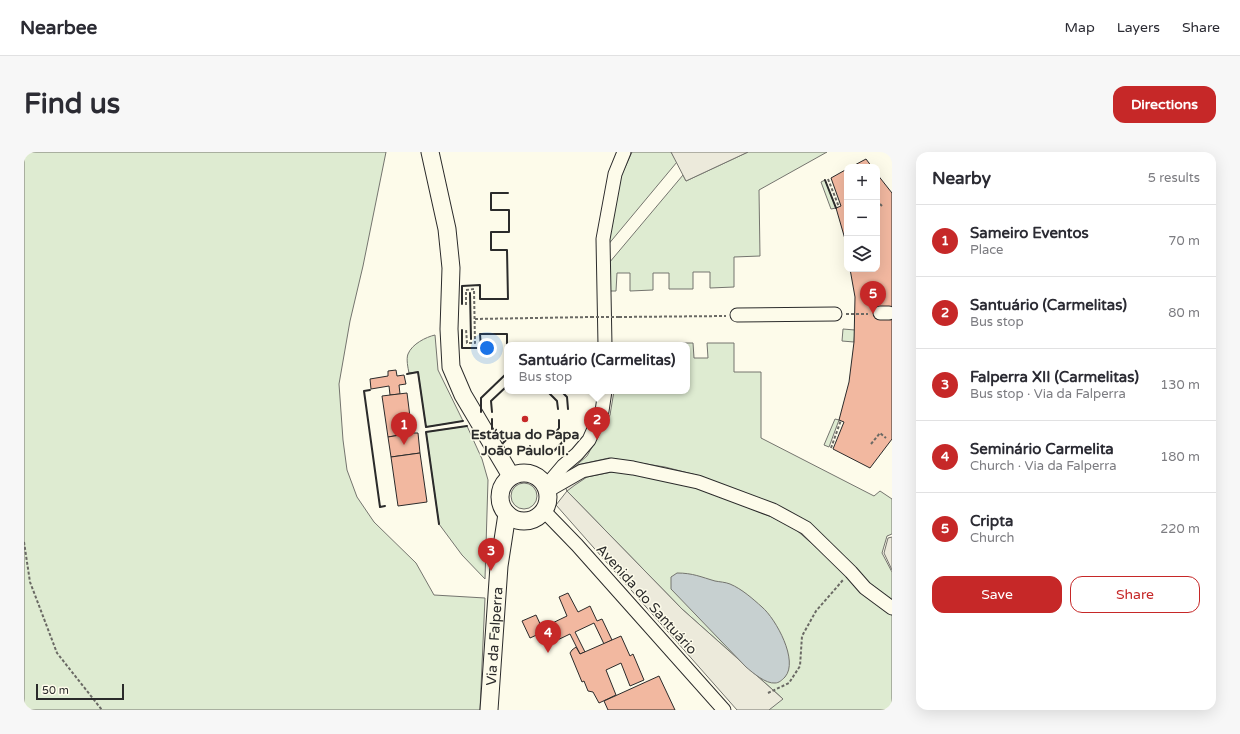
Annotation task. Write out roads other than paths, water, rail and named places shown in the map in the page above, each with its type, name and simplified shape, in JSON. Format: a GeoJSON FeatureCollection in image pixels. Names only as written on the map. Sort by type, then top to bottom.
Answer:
{"type":"FeatureCollection","features":[{"type":"Feature","properties":{"kind":"main road"},"geometry":{"type":"LineString","coordinates":[[430,152],[447,229],[451,268],[449,329],[451,367],[463,395],[511,476]]}},
{"type":"Feature","properties":{"kind":"main road"},"geometry":{"type":"LineString","coordinates":[[517,473],[530,473],[537,476],[547,488],[548,500],[544,511],[539,516],[526,521],[519,521],[507,514],[502,509],[499,497],[502,485],[511,476],[517,473]]}},
{"type":"Feature","properties":{"kind":"main road","name":"Via da Falperra"},"geometry":{"type":"LineString","coordinates":[[490,710],[499,566],[507,514]]}},
{"type":"Feature","properties":{"kind":"street"},"geometry":{"type":"LineString","coordinates":[[605,342],[603,240],[616,174],[624,152]]}},
{"type":"Feature","properties":{"kind":"street"},"geometry":{"type":"LineString","coordinates":[[737,315],[835,314]]}},
{"type":"Feature","properties":{"kind":"street"},"geometry":{"type":"LineString","coordinates":[[547,488],[563,466],[577,454],[589,440],[602,411],[605,394]]}},
{"type":"Feature","properties":{"kind":"street"},"geometry":{"type":"LineString","coordinates":[[547,488],[582,471],[611,465],[633,468],[698,482],[773,510],[806,528],[851,572],[865,588],[892,608]]}},
{"type":"Feature","properties":{"kind":"street","name":"Avenida do Santuário"},"geometry":{"type":"LineString","coordinates":[[544,511],[576,544],[724,710]]}},
{"type":"Feature","properties":{"kind":"place","name":"Cripta"},"geometry":{"type":"Point","coordinates":[873,314]}},
{"type":"Feature","properties":{"kind":"place","name":"Estátua do Papa João Paulo II."},"geometry":{"type":"Point","coordinates":[525,419]}},
{"type":"Feature","properties":{"kind":"place","name":"Santuário (Carmelitas)"},"geometry":{"type":"Point","coordinates":[597,440]}},
{"type":"Feature","properties":{"kind":"place","name":"Sameiro Eventos"},"geometry":{"type":"Point","coordinates":[404,445]}},
{"type":"Feature","properties":{"kind":"place","name":"Falperra XII (Carmelitas)"},"geometry":{"type":"Point","coordinates":[491,571]}},
{"type":"Feature","properties":{"kind":"place","name":"Seminário Carmelita"},"geometry":{"type":"Point","coordinates":[548,653]}}]}
